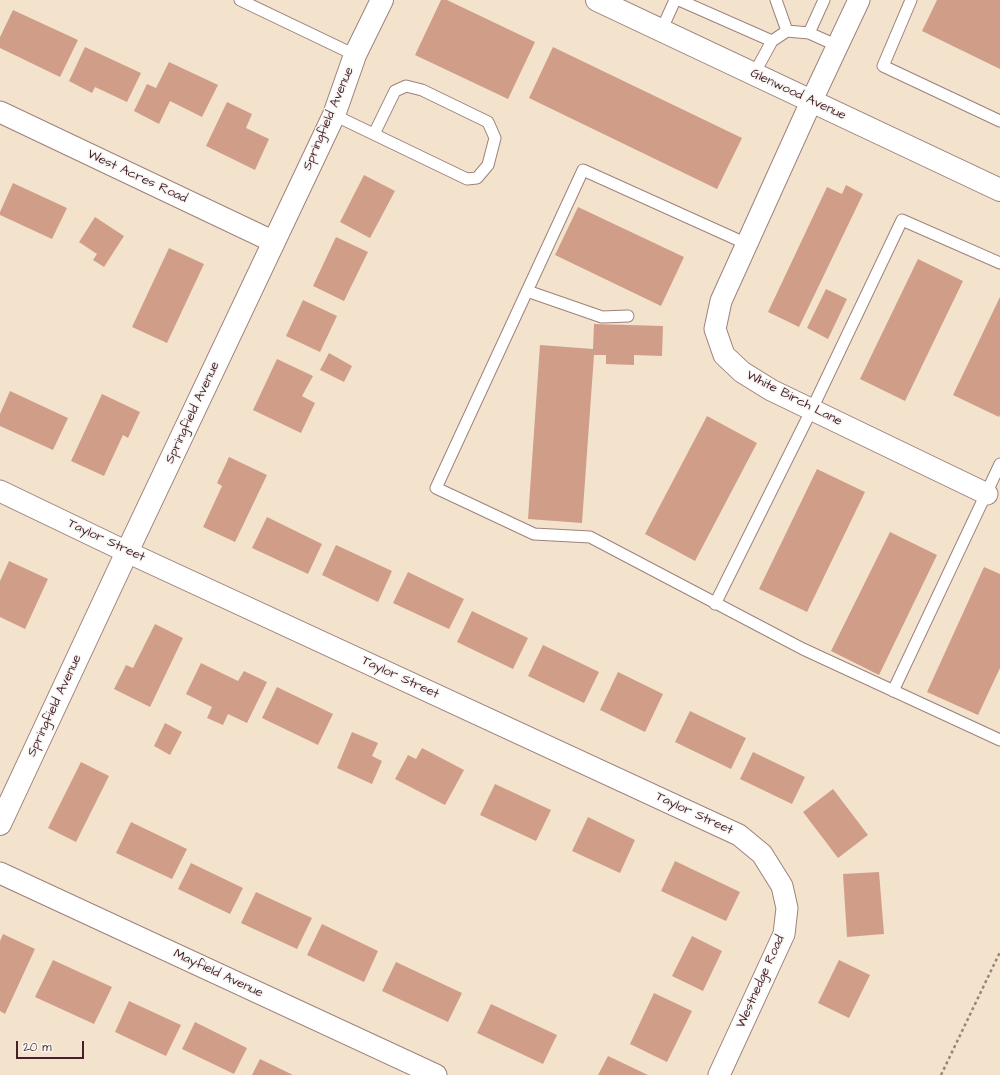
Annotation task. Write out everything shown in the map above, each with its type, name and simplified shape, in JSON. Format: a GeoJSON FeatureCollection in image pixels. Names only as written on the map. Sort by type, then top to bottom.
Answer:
{"type":"FeatureCollection","features":[{"type":"Feature","properties":{"kind":"street","name":"Springfield Avenue"},"geometry":{"type":"LineString","coordinates":[[0,824],[334,115],[355,55],[382,0]]}},
{"type":"Feature","properties":{"kind":"street","name":"Glenwood Avenue"},"geometry":{"type":"LineString","coordinates":[[597,0],[1000,190]]}},
{"type":"Feature","properties":{"kind":"street","name":"White Birch Lane"},"geometry":{"type":"LineString","coordinates":[[859,0],[721,301],[715,329],[724,355],[742,372],[771,390],[993,497]]}},
{"type":"Feature","properties":{"kind":"street","name":"West Acres Road"},"geometry":{"type":"LineString","coordinates":[[0,112],[274,242]]}},
{"type":"Feature","properties":{"kind":"street","name":"Taylor Street"},"geometry":{"type":"LineString","coordinates":[[0,491],[127,552],[739,835],[762,854],[782,886]]}},
{"type":"Feature","properties":{"kind":"street","name":"Mayfield Avenue"},"geometry":{"type":"LineString","coordinates":[[0,873],[436,1075]]}},
{"type":"Feature","properties":{"kind":"street","name":"Westnedge Road"},"geometry":{"type":"LineString","coordinates":[[719,1075],[784,934],[787,908],[782,886]]}},
{"type":"Feature","properties":{"kind":"lane"},"geometry":{"type":"LineString","coordinates":[[240,0],[355,55]]}},
{"type":"Feature","properties":{"kind":"lane"},"geometry":{"type":"LineString","coordinates":[[662,30],[675,0]]}},
{"type":"Feature","properties":{"kind":"lane"},"geometry":{"type":"LineString","coordinates":[[679,0],[726,16],[772,41]]}},
{"type":"Feature","properties":{"kind":"lane"},"geometry":{"type":"LineString","coordinates":[[776,0],[787,31]]}},
{"type":"Feature","properties":{"kind":"lane"},"geometry":{"type":"LineString","coordinates":[[809,33],[824,0]]}},
{"type":"Feature","properties":{"kind":"lane"},"geometry":{"type":"LineString","coordinates":[[911,0],[883,66],[1000,121]]}},
{"type":"Feature","properties":{"kind":"lane"},"geometry":{"type":"LineString","coordinates":[[754,74],[772,41],[787,31],[809,33],[838,46]]}},
{"type":"Feature","properties":{"kind":"lane"},"geometry":{"type":"LineString","coordinates":[[334,115],[467,179],[477,178],[488,165],[495,138],[488,122],[422,90],[406,86],[395,91],[374,134]]}},
{"type":"Feature","properties":{"kind":"lane"},"geometry":{"type":"LineString","coordinates":[[747,244],[584,170],[436,488],[534,534],[590,537],[803,649],[1000,740]]}},
{"type":"Feature","properties":{"kind":"lane"},"geometry":{"type":"LineString","coordinates":[[715,604],[812,409],[902,220],[1000,263]]}},
{"type":"Feature","properties":{"kind":"lane"},"geometry":{"type":"LineString","coordinates":[[527,291],[602,317],[628,316]]}},
{"type":"Feature","properties":{"kind":"lane"},"geometry":{"type":"LineString","coordinates":[[893,691],[993,497],[1000,464]]}},
{"type":"Feature","properties":{"kind":"path"},"geometry":{"type":"LineString","coordinates":[[941,1075],[1000,952]]}},
{"type":"Feature","properties":{"kind":"building"},"geometry":{"type":"Polygon","coordinates":[[[441,0],[447,0],[535,42],[508,99],[415,55],[441,0]]]}},
{"type":"Feature","properties":{"kind":"building"},"geometry":{"type":"Polygon","coordinates":[[[937,0],[1000,0],[1000,69],[922,31],[937,0]]]}},
{"type":"Feature","properties":{"kind":"building"},"geometry":{"type":"Polygon","coordinates":[[[13,10],[78,40],[60,77],[0,48],[0,37],[13,10]]]}},
{"type":"Feature","properties":{"kind":"building"},"geometry":{"type":"Polygon","coordinates":[[[85,47],[141,73],[127,102],[95,87],[92,93],[69,81],[85,47]]]}},
{"type":"Feature","properties":{"kind":"building"},"geometry":{"type":"Polygon","coordinates":[[[553,47],[742,138],[717,189],[529,98],[553,47]]]}},
{"type":"Feature","properties":{"kind":"building"},"geometry":{"type":"Polygon","coordinates":[[[169,62],[218,85],[202,117],[170,101],[159,124],[134,111],[147,84],[156,88],[169,62]]]}},
{"type":"Feature","properties":{"kind":"building"},"geometry":{"type":"Polygon","coordinates":[[[227,102],[252,114],[246,128],[269,139],[255,170],[206,146],[227,102]]]}},
{"type":"Feature","properties":{"kind":"building"},"geometry":{"type":"Polygon","coordinates":[[[364,175],[395,191],[370,238],[340,222],[364,175]]]}},
{"type":"Feature","properties":{"kind":"building"},"geometry":{"type":"Polygon","coordinates":[[[13,183],[67,208],[52,239],[0,215],[13,183]]]}},
{"type":"Feature","properties":{"kind":"building"},"geometry":{"type":"Polygon","coordinates":[[[846,185],[863,194],[799,327],[768,312],[827,187],[842,194],[846,185]]]}},
{"type":"Feature","properties":{"kind":"building"},"geometry":{"type":"Polygon","coordinates":[[[578,207],[684,257],[661,306],[555,255],[578,207]]]}},
{"type":"Feature","properties":{"kind":"building"},"geometry":{"type":"Polygon","coordinates":[[[95,217],[124,236],[104,267],[93,260],[97,254],[79,242],[95,217]]]}},
{"type":"Feature","properties":{"kind":"building"},"geometry":{"type":"Polygon","coordinates":[[[336,237],[368,252],[344,301],[313,286],[336,237]]]}},
{"type":"Feature","properties":{"kind":"building"},"geometry":{"type":"Polygon","coordinates":[[[169,248],[204,264],[167,343],[132,327],[169,248]]]}},
{"type":"Feature","properties":{"kind":"building"},"geometry":{"type":"Polygon","coordinates":[[[918,259],[963,281],[905,401],[860,379],[918,259]]]}},
{"type":"Feature","properties":{"kind":"building"},"geometry":{"type":"Polygon","coordinates":[[[826,289],[847,299],[828,339],[807,328],[826,289]]]}},
{"type":"Feature","properties":{"kind":"building"},"geometry":{"type":"Polygon","coordinates":[[[1000,297],[1000,415],[999,417],[953,395],[1000,297]]]}},
{"type":"Feature","properties":{"kind":"building"},"geometry":{"type":"Polygon","coordinates":[[[303,300],[337,316],[320,352],[286,336],[303,300]]]}},
{"type":"Feature","properties":{"kind":"building"},"geometry":{"type":"Polygon","coordinates":[[[594,324],[663,326],[662,356],[634,355],[634,365],[606,364],[606,355],[594,355],[582,523],[528,519],[540,345],[593,349],[594,324]]]}},
{"type":"Feature","properties":{"kind":"building"},"geometry":{"type":"Polygon","coordinates":[[[329,353],[352,366],[344,382],[320,370],[329,353]]]}},
{"type":"Feature","properties":{"kind":"building"},"geometry":{"type":"Polygon","coordinates":[[[277,359],[313,376],[302,396],[315,403],[301,433],[253,410],[277,359]]]}},
{"type":"Feature","properties":{"kind":"building"},"geometry":{"type":"Polygon","coordinates":[[[10,391],[68,418],[53,450],[0,426],[0,414],[10,391]]]}},
{"type":"Feature","properties":{"kind":"building"},"geometry":{"type":"Polygon","coordinates":[[[102,394],[140,412],[128,438],[123,435],[104,476],[71,461],[102,394]]]}},
{"type":"Feature","properties":{"kind":"building"},"geometry":{"type":"Polygon","coordinates":[[[707,416],[757,443],[695,561],[645,534],[707,416]]]}},
{"type":"Feature","properties":{"kind":"building"},"geometry":{"type":"Polygon","coordinates":[[[229,457],[267,475],[235,542],[203,527],[222,486],[217,483],[229,457]]]}},
{"type":"Feature","properties":{"kind":"building"},"geometry":{"type":"Polygon","coordinates":[[[817,469],[865,492],[807,612],[759,589],[817,469]]]}},
{"type":"Feature","properties":{"kind":"building"},"geometry":{"type":"Polygon","coordinates":[[[267,517],[322,544],[308,574],[252,548],[267,517]]]}},
{"type":"Feature","properties":{"kind":"building"},"geometry":{"type":"Polygon","coordinates":[[[890,532],[937,555],[879,675],[831,651],[890,532]]]}},
{"type":"Feature","properties":{"kind":"building"},"geometry":{"type":"Polygon","coordinates":[[[336,545],[392,571],[378,602],[322,575],[336,545]]]}},
{"type":"Feature","properties":{"kind":"building"},"geometry":{"type":"Polygon","coordinates":[[[9,561],[48,579],[25,629],[0,617],[0,581],[9,561]]]}},
{"type":"Feature","properties":{"kind":"building"},"geometry":{"type":"Polygon","coordinates":[[[984,567],[1000,574],[1000,668],[978,715],[927,692],[984,567]]]}},
{"type":"Feature","properties":{"kind":"building"},"geometry":{"type":"Polygon","coordinates":[[[408,572],[464,599],[449,629],[393,603],[408,572]]]}},
{"type":"Feature","properties":{"kind":"building"},"geometry":{"type":"Polygon","coordinates":[[[472,611],[528,638],[513,669],[457,642],[472,611]]]}},
{"type":"Feature","properties":{"kind":"building"},"geometry":{"type":"Polygon","coordinates":[[[155,624],[183,638],[150,707],[114,689],[126,665],[133,668],[155,624]]]}},
{"type":"Feature","properties":{"kind":"building"},"geometry":{"type":"Polygon","coordinates":[[[543,645],[599,672],[584,703],[528,676],[543,645]]]}},
{"type":"Feature","properties":{"kind":"building"},"geometry":{"type":"Polygon","coordinates":[[[201,663],[238,681],[244,671],[267,682],[247,723],[228,714],[223,725],[207,718],[212,707],[186,694],[201,663]]]}},
{"type":"Feature","properties":{"kind":"building"},"geometry":{"type":"Polygon","coordinates":[[[618,672],[663,694],[645,732],[600,710],[618,672]]]}},
{"type":"Feature","properties":{"kind":"building"},"geometry":{"type":"Polygon","coordinates":[[[277,687],[333,714],[318,745],[262,718],[277,687]]]}},
{"type":"Feature","properties":{"kind":"building"},"geometry":{"type":"Polygon","coordinates":[[[690,711],[746,738],[731,769],[675,742],[690,711]]]}},
{"type":"Feature","properties":{"kind":"building"},"geometry":{"type":"Polygon","coordinates":[[[165,723],[182,732],[170,755],[154,746],[165,723]]]}},
{"type":"Feature","properties":{"kind":"building"},"geometry":{"type":"Polygon","coordinates":[[[352,732],[378,743],[372,756],[382,761],[372,784],[337,768],[352,732]]]}},
{"type":"Feature","properties":{"kind":"building"},"geometry":{"type":"Polygon","coordinates":[[[422,748],[464,770],[445,805],[395,779],[408,755],[416,759],[422,748]]]}},
{"type":"Feature","properties":{"kind":"building"},"geometry":{"type":"Polygon","coordinates":[[[753,752],[805,777],[792,804],[740,779],[753,752]]]}},
{"type":"Feature","properties":{"kind":"building"},"geometry":{"type":"Polygon","coordinates":[[[81,762],[109,776],[76,842],[48,828],[81,762]]]}},
{"type":"Feature","properties":{"kind":"building"},"geometry":{"type":"Polygon","coordinates":[[[495,784],[551,810],[536,841],[480,815],[495,784]]]}},
{"type":"Feature","properties":{"kind":"building"},"geometry":{"type":"Polygon","coordinates":[[[833,789],[868,835],[838,858],[803,812],[833,789]]]}},
{"type":"Feature","properties":{"kind":"building"},"geometry":{"type":"Polygon","coordinates":[[[588,817],[635,840],[620,873],[572,851],[588,817]]]}},
{"type":"Feature","properties":{"kind":"building"},"geometry":{"type":"Polygon","coordinates":[[[131,822],[187,849],[172,879],[116,853],[131,822]]]}},
{"type":"Feature","properties":{"kind":"building"},"geometry":{"type":"Polygon","coordinates":[[[675,861],[740,892],[726,921],[661,891],[675,861]]]}},
{"type":"Feature","properties":{"kind":"building"},"geometry":{"type":"Polygon","coordinates":[[[191,863],[243,888],[230,914],[178,889],[191,863]]]}},
{"type":"Feature","properties":{"kind":"building"},"geometry":{"type":"Polygon","coordinates":[[[879,872],[884,934],[847,937],[843,874],[879,872]]]}},
{"type":"Feature","properties":{"kind":"building"},"geometry":{"type":"Polygon","coordinates":[[[256,892],[312,918],[297,949],[241,923],[256,892]]]}},
{"type":"Feature","properties":{"kind":"building"},"geometry":{"type":"Polygon","coordinates":[[[322,924],[378,951],[364,982],[307,955],[322,924]]]}},
{"type":"Feature","properties":{"kind":"building"},"geometry":{"type":"Polygon","coordinates":[[[3,934],[35,949],[5,1014],[0,1011],[0,941],[3,934]]]}},
{"type":"Feature","properties":{"kind":"building"},"geometry":{"type":"Polygon","coordinates":[[[692,936],[722,951],[703,991],[672,976],[692,936]]]}},
{"type":"Feature","properties":{"kind":"building"},"geometry":{"type":"Polygon","coordinates":[[[53,960],[112,987],[94,1024],[35,997],[53,960]]]}},
{"type":"Feature","properties":{"kind":"building"},"geometry":{"type":"Polygon","coordinates":[[[839,960],[870,975],[849,1018],[818,1003],[839,960]]]}},
{"type":"Feature","properties":{"kind":"building"},"geometry":{"type":"Polygon","coordinates":[[[396,962],[462,993],[448,1022],[382,991],[396,962]]]}},
{"type":"Feature","properties":{"kind":"building"},"geometry":{"type":"Polygon","coordinates":[[[654,993],[692,1011],[667,1062],[630,1044],[654,993]]]}},
{"type":"Feature","properties":{"kind":"building"},"geometry":{"type":"Polygon","coordinates":[[[129,1001],[181,1025],[166,1056],[115,1032],[129,1001]]]}},
{"type":"Feature","properties":{"kind":"building"},"geometry":{"type":"Polygon","coordinates":[[[491,1004],[557,1035],[543,1064],[477,1033],[491,1004]]]}},
{"type":"Feature","properties":{"kind":"building"},"geometry":{"type":"Polygon","coordinates":[[[195,1022],[247,1048],[234,1074],[182,1049],[195,1022]]]}},
{"type":"Feature","properties":{"kind":"building"},"geometry":{"type":"Polygon","coordinates":[[[608,1056],[648,1075],[598,1075],[608,1056]]]}},
{"type":"Feature","properties":{"kind":"building"},"geometry":{"type":"Polygon","coordinates":[[[260,1059],[293,1075],[252,1075],[260,1059]]]}}]}
